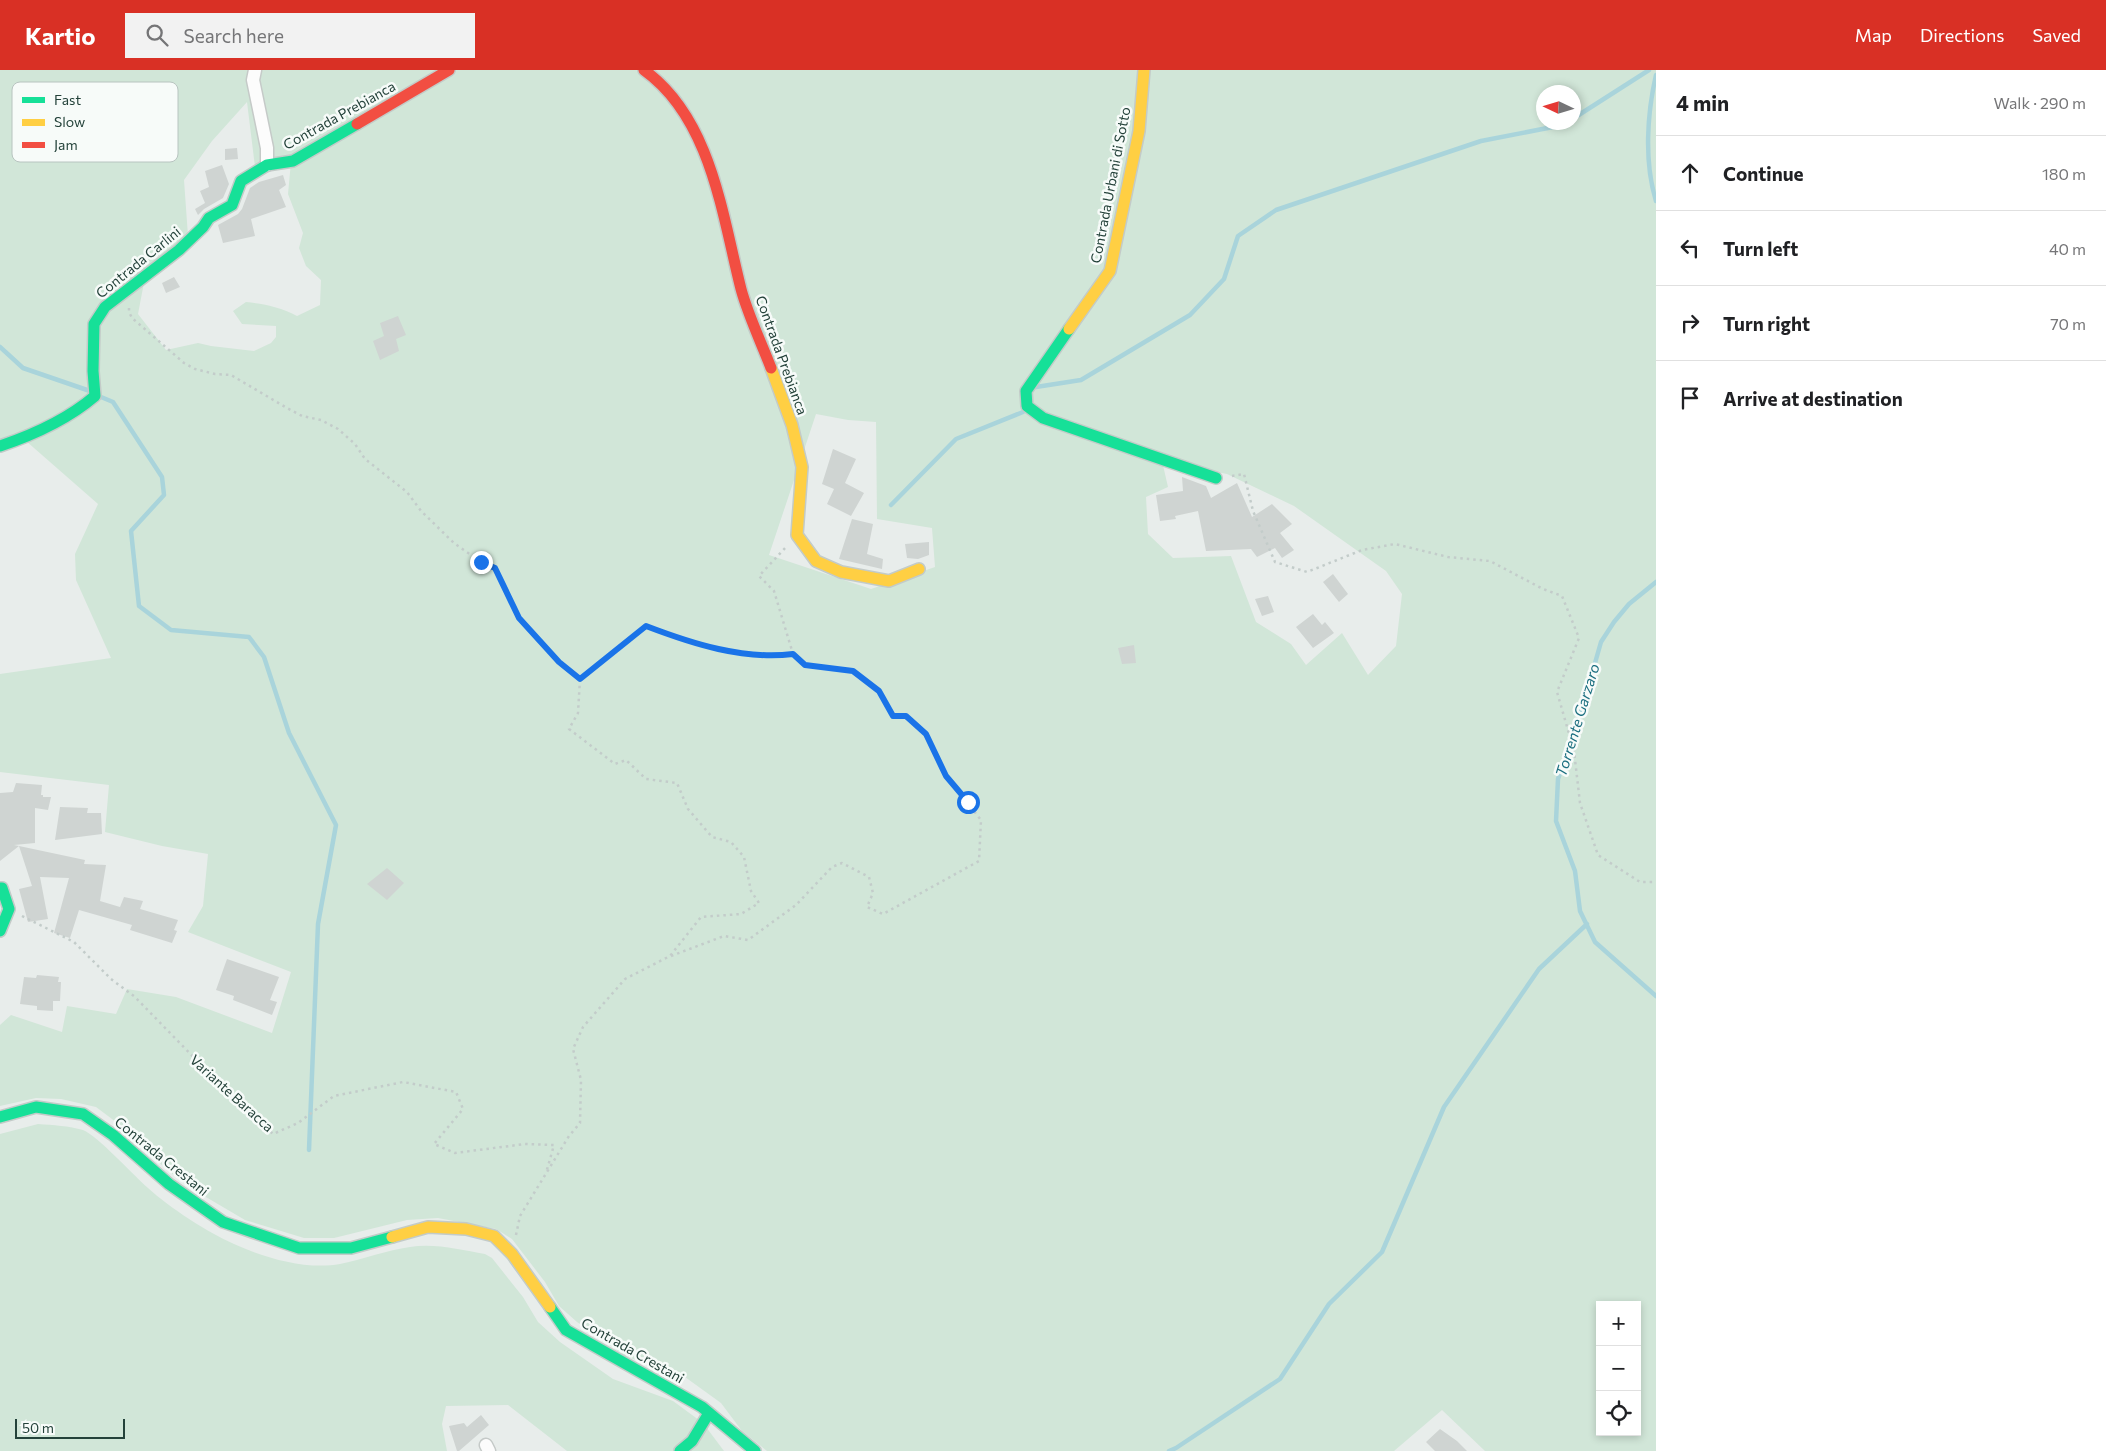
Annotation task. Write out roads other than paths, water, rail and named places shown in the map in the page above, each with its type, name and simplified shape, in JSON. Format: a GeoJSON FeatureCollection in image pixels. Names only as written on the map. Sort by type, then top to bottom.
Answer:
{"type":"FeatureCollection","features":[{"type":"Feature","properties":{"kind":"street"},"geometry":{"type":"LineString","coordinates":[[255,70],[253,80],[267,148],[267,165]]}},
{"type":"Feature","properties":{"kind":"street","name":"Contrada Prebianca"},"geometry":{"type":"LineString","coordinates":[[267,165],[293,161],[449,70]]}},
{"type":"Feature","properties":{"kind":"street","name":"Contrada Prebianca"},"geometry":{"type":"LineString","coordinates":[[644,70],[658,80],[689,118],[716,184],[742,291],[792,425],[802,467],[797,536],[816,561],[841,572],[889,581],[919,569]]}},
{"type":"Feature","properties":{"kind":"street","name":"Contrada Urbani di Sotto"},"geometry":{"type":"LineString","coordinates":[[1144,70],[1138,131],[1110,271],[1026,391],[1027,406],[1043,418],[1216,478]]}},
{"type":"Feature","properties":{"kind":"street","name":"Contrada Carlini"},"geometry":{"type":"LineString","coordinates":[[0,446],[17,441],[83,406],[95,396],[93,371],[94,324],[105,307],[179,250],[203,227],[208,218],[232,205],[242,181],[267,165]]}},
{"type":"Feature","properties":{"kind":"street"},"geometry":{"type":"LineString","coordinates":[[0,888],[2,888],[9,909],[0,931]]}},
{"type":"Feature","properties":{"kind":"street","name":"Contrada Crestani"},"geometry":{"type":"LineString","coordinates":[[0,1117],[36,1107],[83,1114],[113,1135],[169,1184],[223,1222],[299,1248],[351,1248],[428,1227],[466,1229],[494,1236],[512,1254],[566,1330],[702,1407],[755,1451]]}},
{"type":"Feature","properties":{"kind":"street"},"geometry":{"type":"LineString","coordinates":[[680,1451],[692,1441],[709,1413]]}},
{"type":"Feature","properties":{"kind":"waterway"},"geometry":{"type":"LineString","coordinates":[[1581,114],[1649,70]]}},
{"type":"Feature","properties":{"kind":"waterway","name":"Torrente Garzaro"},"geometry":{"type":"LineString","coordinates":[[1656,75],[1648,138],[1652,186],[1656,201]]}},
{"type":"Feature","properties":{"kind":"waterway"},"geometry":{"type":"LineString","coordinates":[[1036,387],[1081,380],[1190,315],[1224,279],[1238,236],[1276,210],[1481,141],[1537,130]]}},
{"type":"Feature","properties":{"kind":"waterway"},"geometry":{"type":"LineString","coordinates":[[0,347],[23,368],[90,391]]}},
{"type":"Feature","properties":{"kind":"waterway"},"geometry":{"type":"LineString","coordinates":[[101,397],[113,402],[162,477],[164,495],[131,531],[139,606],[171,630],[249,637],[264,657],[289,733],[336,825],[318,924],[309,1150]]}},
{"type":"Feature","properties":{"kind":"waterway"},"geometry":{"type":"LineString","coordinates":[[891,505],[956,439],[1023,412]]}},
{"type":"Feature","properties":{"kind":"waterway","name":"Torrente Garzaro"},"geometry":{"type":"LineString","coordinates":[[1656,582],[1629,604],[1601,642],[1583,705],[1558,779],[1556,821],[1575,871],[1580,911],[1595,942],[1656,996]]}},
{"type":"Feature","properties":{"kind":"waterway"},"geometry":{"type":"LineString","coordinates":[[1169,1451],[1280,1379],[1329,1304],[1382,1252],[1444,1107],[1539,969],[1587,924]]}}]}
